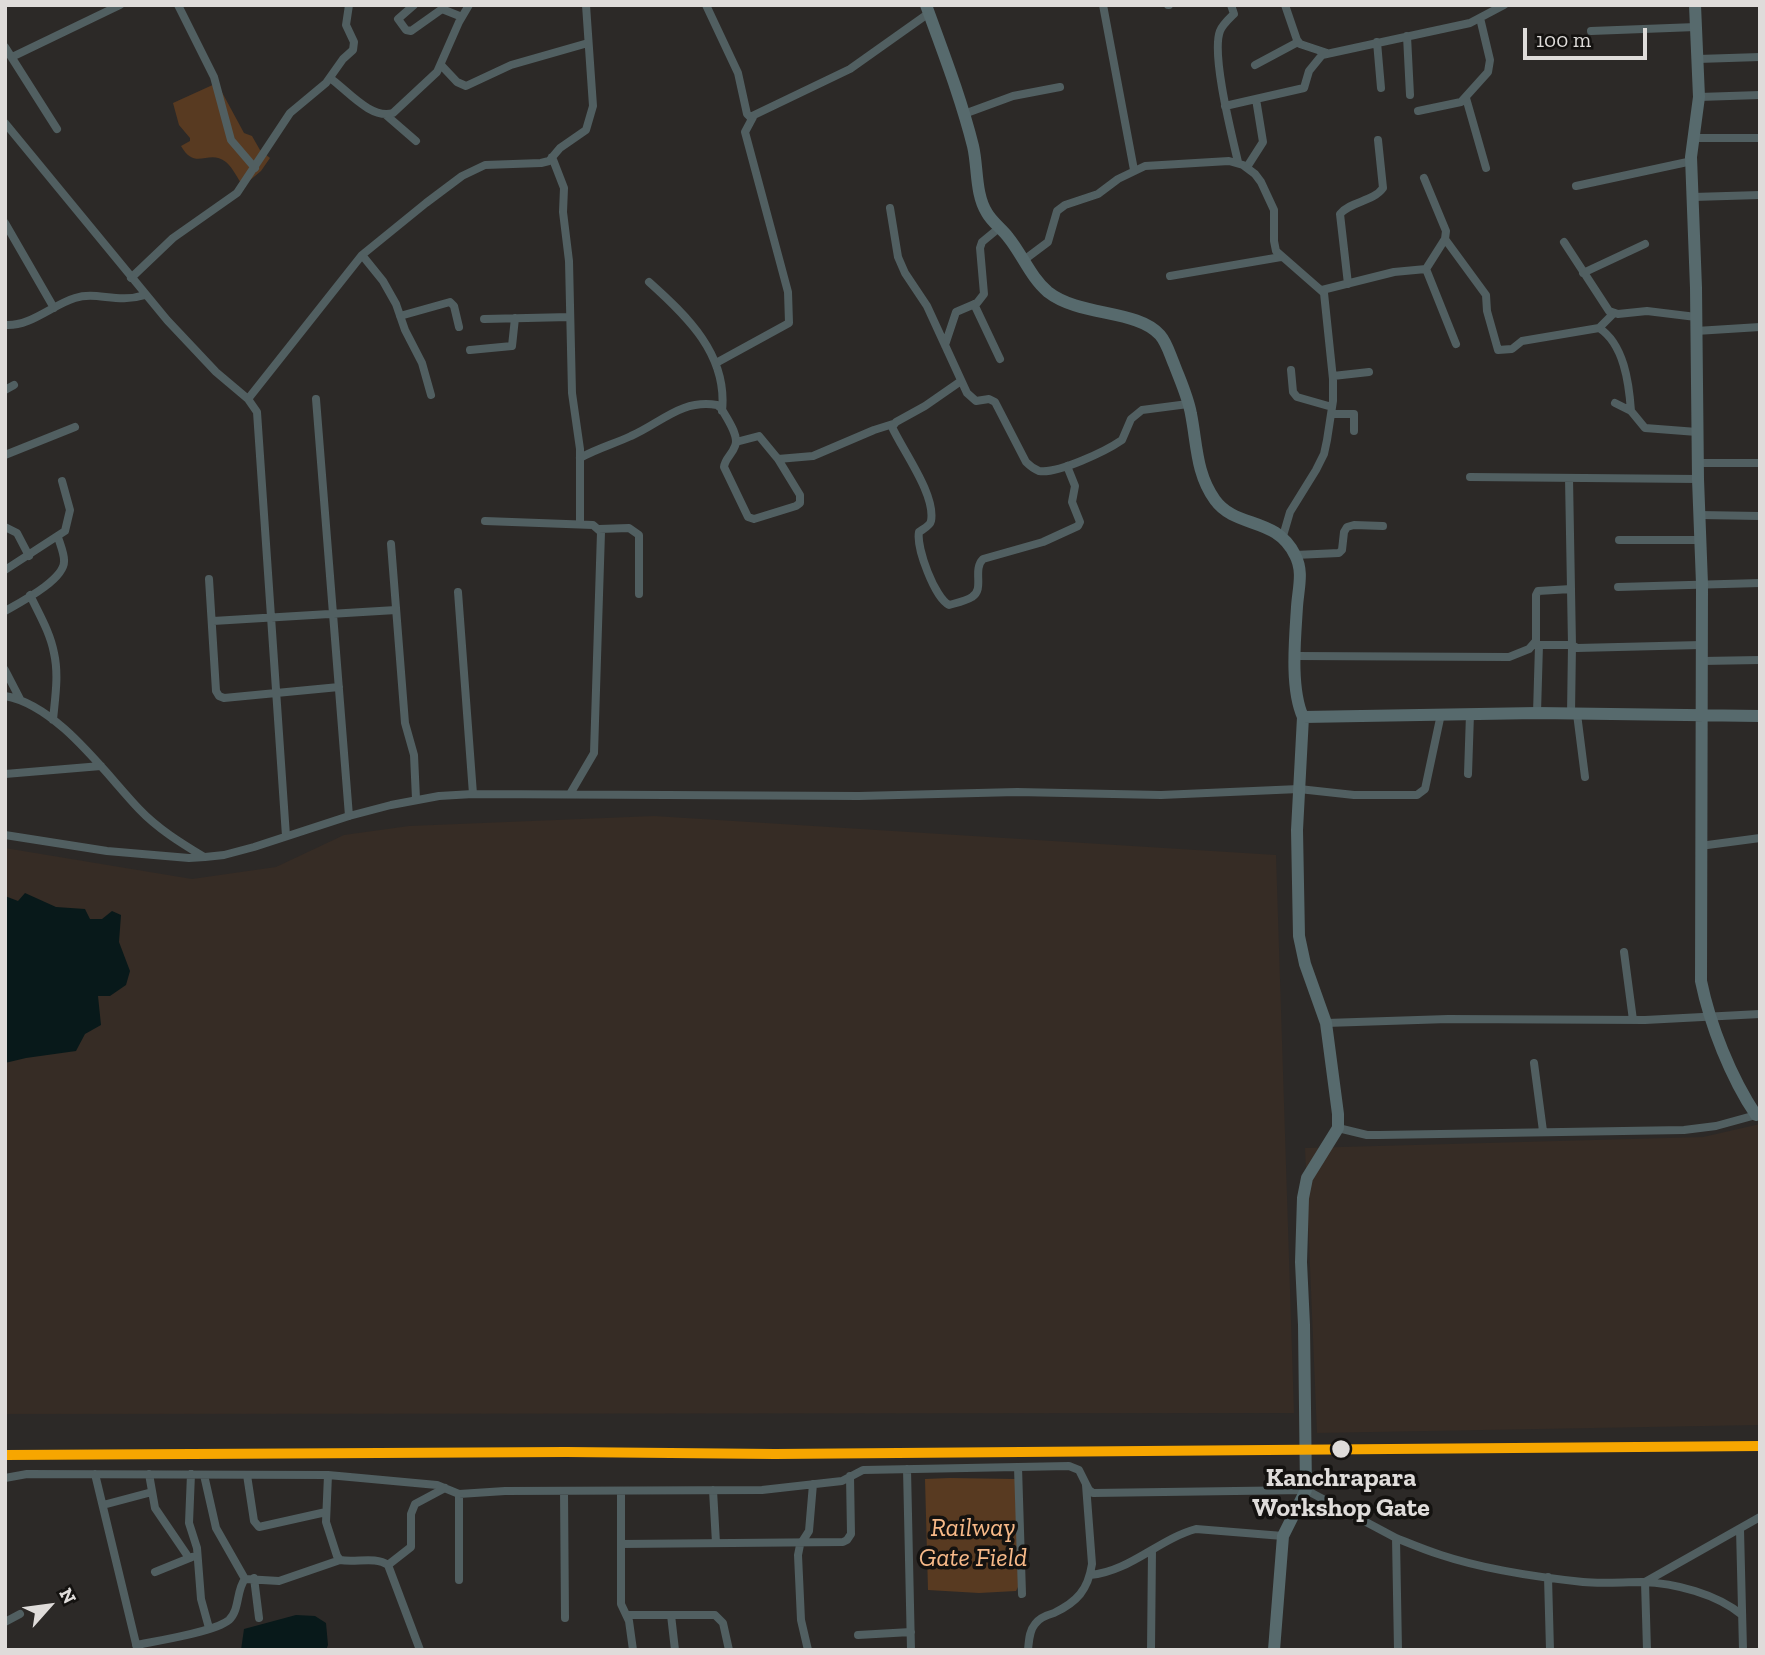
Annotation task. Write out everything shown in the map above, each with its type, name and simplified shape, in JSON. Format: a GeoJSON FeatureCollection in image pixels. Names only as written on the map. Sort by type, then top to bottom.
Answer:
{"type":"FeatureCollection","features":[{"type":"Feature","properties":{"kind":"street"},"geometry":{"type":"LineString","coordinates":[[12,57],[120,5]]}},
{"type":"Feature","properties":{"kind":"street"},"geometry":{"type":"LineString","coordinates":[[178,5],[214,77],[231,140],[255,168]]}},
{"type":"Feature","properties":{"kind":"street"},"geometry":{"type":"LineString","coordinates":[[131,278],[173,237],[232,198],[290,113],[330,78],[355,46],[346,26],[349,5]]}},
{"type":"Feature","properties":{"kind":"street"},"geometry":{"type":"LineString","coordinates":[[414,5],[398,19],[406,30],[411,31],[442,9],[462,17]]}},
{"type":"Feature","properties":{"kind":"street"},"geometry":{"type":"LineString","coordinates":[[330,78],[376,113],[393,113],[430,80],[441,65],[469,5]]}},
{"type":"Feature","properties":{"kind":"street"},"geometry":{"type":"LineString","coordinates":[[248,399],[362,255],[426,203],[474,169],[495,163],[541,163],[549,160],[564,145],[586,130],[593,106],[586,5]]}},
{"type":"Feature","properties":{"kind":"street"},"geometry":{"type":"LineString","coordinates":[[706,5],[738,73],[747,114],[753,117]]}},
{"type":"Feature","properties":{"kind":"street"},"geometry":{"type":"LineString","coordinates":[[1103,5],[1134,170]]}},
{"type":"Feature","properties":{"kind":"street"},"geometry":{"type":"LineString","coordinates":[[1231,5],[1234,14],[1221,28],[1218,39],[1225,106],[1242,165]]}},
{"type":"Feature","properties":{"kind":"street"},"geometry":{"type":"LineString","coordinates":[[1285,5],[1298,41],[1327,53]]}},
{"type":"Feature","properties":{"kind":"street"},"geometry":{"type":"LineString","coordinates":[[1225,106],[1304,88],[1308,71],[1319,57],[1327,53],[1470,23],[1504,5]]}},
{"type":"Feature","properties":{"kind":"street"},"geometry":{"type":"LineString","coordinates":[[1338,1128],[1367,1135],[1684,1130],[1716,1126],[1758,1114],[1738,1086],[1701,982],[1702,584],[1692,161],[1699,97],[1695,5]]}},
{"type":"Feature","properties":{"kind":"street"},"geometry":{"type":"LineString","coordinates":[[716,363],[789,323],[788,292],[745,132],[753,117],[850,69],[928,9],[964,114],[986,212],[1041,286],[1056,298],[1077,307],[1136,320],[1161,336],[1188,404],[1203,479],[1217,502],[1234,516],[1268,528],[1283,537],[1295,555],[1300,569],[1297,701],[1303,717],[1297,830],[1299,936],[1305,964],[1326,1023],[1338,1128],[1307,1178],[1303,1198],[1301,1262],[1306,1490],[1283,1536],[1274,1650]]}},
{"type":"Feature","properties":{"kind":"street"},"geometry":{"type":"LineString","coordinates":[[1418,111],[1455,104],[1466,98],[1490,68],[1480,18]]}},
{"type":"Feature","properties":{"kind":"street"},"geometry":{"type":"LineString","coordinates":[[1591,31],[1696,27]]}},
{"type":"Feature","properties":{"kind":"street"},"geometry":{"type":"LineString","coordinates":[[1407,36],[1410,95]]}},
{"type":"Feature","properties":{"kind":"street"},"geometry":{"type":"LineString","coordinates":[[1255,65],[1298,41]]}},
{"type":"Feature","properties":{"kind":"street"},"geometry":{"type":"LineString","coordinates":[[1377,42],[1381,88]]}},
{"type":"Feature","properties":{"kind":"street"},"geometry":{"type":"LineString","coordinates":[[441,65],[457,82],[466,86],[511,65],[588,43]]}},
{"type":"Feature","properties":{"kind":"street"},"geometry":{"type":"LineString","coordinates":[[5,47],[57,129]]}},
{"type":"Feature","properties":{"kind":"street"},"geometry":{"type":"LineString","coordinates":[[1698,59],[1760,57]]}},
{"type":"Feature","properties":{"kind":"street"},"geometry":{"type":"LineString","coordinates":[[964,114],[1013,96],[1060,87]]}},
{"type":"Feature","properties":{"kind":"street"},"geometry":{"type":"LineString","coordinates":[[1699,97],[1760,95]]}},
{"type":"Feature","properties":{"kind":"street"},"geometry":{"type":"LineString","coordinates":[[1466,98],[1486,168]]}},
{"type":"Feature","properties":{"kind":"street"},"geometry":{"type":"LineString","coordinates":[[1242,165],[1263,142],[1256,99]]}},
{"type":"Feature","properties":{"kind":"street"},"geometry":{"type":"LineString","coordinates":[[386,114],[416,141]]}},
{"type":"Feature","properties":{"kind":"street"},"geometry":{"type":"LineString","coordinates":[[5,123],[145,295],[216,372],[248,399],[257,412],[286,836]]}},
{"type":"Feature","properties":{"kind":"street"},"geometry":{"type":"LineString","coordinates":[[1694,138],[1760,138]]}},
{"type":"Feature","properties":{"kind":"street"},"geometry":{"type":"LineString","coordinates":[[1348,284],[1340,214],[1344,209],[1379,193],[1383,188],[1378,141]]}},
{"type":"Feature","properties":{"kind":"street"},"geometry":{"type":"LineString","coordinates":[[552,157],[564,188],[563,212],[569,261],[572,393],[580,458],[580,524]]}},
{"type":"Feature","properties":{"kind":"street"},"geometry":{"type":"LineString","coordinates":[[1024,260],[1048,242],[1057,211],[1065,205],[1098,194],[1134,170],[1145,166],[1229,161],[1242,165],[1261,182],[1273,210],[1275,246],[1281,257],[1322,290],[1326,300],[1333,376],[1324,454],[1294,504],[1283,537]]}},
{"type":"Feature","properties":{"kind":"street"},"geometry":{"type":"LineString","coordinates":[[1576,186],[1692,161]]}},
{"type":"Feature","properties":{"kind":"street"},"geometry":{"type":"LineString","coordinates":[[1423,178],[1445,224],[1445,239],[1426,269]]}},
{"type":"Feature","properties":{"kind":"street"},"geometry":{"type":"LineString","coordinates":[[1693,197],[1760,195]]}},
{"type":"Feature","properties":{"kind":"street"},"geometry":{"type":"LineString","coordinates":[[890,208],[898,257],[905,273],[927,306],[961,380],[973,400],[989,399],[995,402],[1031,467],[1050,471],[1067,466],[1122,440],[1131,419],[1142,410],[1188,404]]}},
{"type":"Feature","properties":{"kind":"street"},"geometry":{"type":"LineString","coordinates":[[5,223],[54,308]]}},
{"type":"Feature","properties":{"kind":"street"},"geometry":{"type":"LineString","coordinates":[[945,345],[956,312],[980,300],[984,289],[980,248],[982,242],[999,228]]}},
{"type":"Feature","properties":{"kind":"street"},"geometry":{"type":"LineString","coordinates":[[1445,239],[1486,295],[1487,311],[1498,350],[1512,349],[1522,341],[1599,328],[1613,313]]}},
{"type":"Feature","properties":{"kind":"street"},"geometry":{"type":"LineString","coordinates":[[1563,242],[1605,307],[1613,313],[1647,311],[1696,317]]}},
{"type":"Feature","properties":{"kind":"street"},"geometry":{"type":"LineString","coordinates":[[1583,272],[1645,244]]}},
{"type":"Feature","properties":{"kind":"street"},"geometry":{"type":"LineString","coordinates":[[362,255],[383,281],[422,363],[431,395]]}},
{"type":"Feature","properties":{"kind":"street"},"geometry":{"type":"LineString","coordinates":[[1170,275],[1281,257]]}},
{"type":"Feature","properties":{"kind":"street"},"geometry":{"type":"LineString","coordinates":[[1322,290],[1394,272],[1426,269]]}},
{"type":"Feature","properties":{"kind":"street"},"geometry":{"type":"LineString","coordinates":[[1426,269],[1456,344]]}},
{"type":"Feature","properties":{"kind":"street"},"geometry":{"type":"LineString","coordinates":[[649,282],[690,320],[716,363],[723,390],[722,411]]}},
{"type":"Feature","properties":{"kind":"street"},"geometry":{"type":"LineString","coordinates":[[5,325],[13,326],[84,296],[118,300],[145,295]]}},
{"type":"Feature","properties":{"kind":"street"},"geometry":{"type":"LineString","coordinates":[[400,316],[450,302],[454,306],[459,327]]}},
{"type":"Feature","properties":{"kind":"street"},"geometry":{"type":"LineString","coordinates":[[974,304],[1000,359]]}},
{"type":"Feature","properties":{"kind":"street"},"geometry":{"type":"LineString","coordinates":[[484,319],[570,317]]}},
{"type":"Feature","properties":{"kind":"street"},"geometry":{"type":"LineString","coordinates":[[470,350],[512,346],[515,318]]}},
{"type":"Feature","properties":{"kind":"street"},"geometry":{"type":"LineString","coordinates":[[1696,331],[1760,327]]}},
{"type":"Feature","properties":{"kind":"street"},"geometry":{"type":"LineString","coordinates":[[1599,328],[1610,335],[1622,364],[1629,389],[1630,411]]}},
{"type":"Feature","properties":{"kind":"street"},"geometry":{"type":"LineString","coordinates":[[1291,370],[1293,391],[1297,397],[1331,410],[1354,414],[1354,431]]}},
{"type":"Feature","properties":{"kind":"street"},"geometry":{"type":"LineString","coordinates":[[1333,376],[1369,372]]}},
{"type":"Feature","properties":{"kind":"street"},"geometry":{"type":"LineString","coordinates":[[778,459],[813,456],[893,424],[961,380]]}},
{"type":"Feature","properties":{"kind":"street"},"geometry":{"type":"LineString","coordinates":[[5,390],[14,385]]}},
{"type":"Feature","properties":{"kind":"street"},"geometry":{"type":"LineString","coordinates":[[316,400],[349,816]]}},
{"type":"Feature","properties":{"kind":"street"},"geometry":{"type":"LineString","coordinates":[[1615,403],[1630,411],[1645,428],[1697,432]]}},
{"type":"Feature","properties":{"kind":"street"},"geometry":{"type":"LineString","coordinates":[[580,458],[635,434],[681,408],[711,404],[717,405],[722,411],[736,442]]}},
{"type":"Feature","properties":{"kind":"street"},"geometry":{"type":"LineString","coordinates":[[893,424],[893,430],[927,493],[931,520],[929,525],[919,532],[918,540],[932,581],[941,599],[949,605],[972,598],[976,594],[977,570],[983,559],[1043,542],[1078,526],[1080,522],[1072,502],[1076,493],[1075,486],[1067,466]]}},
{"type":"Feature","properties":{"kind":"street"},"geometry":{"type":"LineString","coordinates":[[5,455],[75,427]]}},
{"type":"Feature","properties":{"kind":"street"},"geometry":{"type":"LineString","coordinates":[[759,436],[778,459],[800,495],[800,503],[783,510],[748,517],[724,465],[736,442],[759,436]]}},
{"type":"Feature","properties":{"kind":"street"},"geometry":{"type":"LineString","coordinates":[[1698,463],[1760,463]]}},
{"type":"Feature","properties":{"kind":"street"},"geometry":{"type":"LineString","coordinates":[[1470,477],[1698,479]]}},
{"type":"Feature","properties":{"kind":"street"},"geometry":{"type":"LineString","coordinates":[[1569,478],[1574,714],[1585,777]]}},
{"type":"Feature","properties":{"kind":"street"},"geometry":{"type":"LineString","coordinates":[[5,570],[65,531],[70,510],[62,481]]}},
{"type":"Feature","properties":{"kind":"street"},"geometry":{"type":"LineString","coordinates":[[1699,515],[1760,516]]}},
{"type":"Feature","properties":{"kind":"street"},"geometry":{"type":"LineString","coordinates":[[485,522],[580,524],[593,525],[599,529],[629,528],[639,536],[639,594]]}},
{"type":"Feature","properties":{"kind":"street"},"geometry":{"type":"LineString","coordinates":[[1295,555],[1339,553],[1347,527],[1383,526]]}},
{"type":"Feature","properties":{"kind":"street"},"geometry":{"type":"LineString","coordinates":[[5,527],[17,533],[29,556]]}},
{"type":"Feature","properties":{"kind":"street"},"geometry":{"type":"LineString","coordinates":[[570,794],[594,753],[601,537],[599,529]]}},
{"type":"Feature","properties":{"kind":"street"},"geometry":{"type":"LineString","coordinates":[[5,611],[62,572],[65,561],[58,537]]}},
{"type":"Feature","properties":{"kind":"street"},"geometry":{"type":"LineString","coordinates":[[1619,540],[1700,540]]}},
{"type":"Feature","properties":{"kind":"street"},"geometry":{"type":"LineString","coordinates":[[391,544],[405,723],[414,755],[416,799]]}},
{"type":"Feature","properties":{"kind":"street"},"geometry":{"type":"LineString","coordinates":[[209,579],[216,691],[219,696],[224,698],[339,687]]}},
{"type":"Feature","properties":{"kind":"street"},"geometry":{"type":"LineString","coordinates":[[1618,587],[1760,583]]}},
{"type":"Feature","properties":{"kind":"street"},"geometry":{"type":"LineString","coordinates":[[1537,713],[1536,592],[1571,589]]}},
{"type":"Feature","properties":{"kind":"street"},"geometry":{"type":"LineString","coordinates":[[458,592],[473,794]]}},
{"type":"Feature","properties":{"kind":"street"},"geometry":{"type":"LineString","coordinates":[[30,595],[48,633],[54,653],[54,720]]}},
{"type":"Feature","properties":{"kind":"street"},"geometry":{"type":"LineString","coordinates":[[213,621],[396,610]]}},
{"type":"Feature","properties":{"kind":"street"},"geometry":{"type":"LineString","coordinates":[[1296,656],[1499,658],[1517,655],[1536,645],[1572,645],[1577,648],[1701,645]]}},
{"type":"Feature","properties":{"kind":"street"},"geometry":{"type":"LineString","coordinates":[[1702,661],[1760,660]]}},
{"type":"Feature","properties":{"kind":"street"},"geometry":{"type":"LineString","coordinates":[[5,670],[20,699]]}},
{"type":"Feature","properties":{"kind":"street"},"geometry":{"type":"LineString","coordinates":[[5,696],[20,699],[54,720],[101,766],[140,810],[170,836],[205,857]]}},
{"type":"Feature","properties":{"kind":"street"},"geometry":{"type":"LineString","coordinates":[[1303,717],[1537,713],[1760,716]]}},
{"type":"Feature","properties":{"kind":"street"},"geometry":{"type":"LineString","coordinates":[[5,835],[107,851],[189,858],[224,855],[349,816],[416,799],[473,794],[859,796],[1017,792],[1161,795],[1299,789],[1354,795],[1422,793],[1441,714]]}},
{"type":"Feature","properties":{"kind":"street"},"geometry":{"type":"LineString","coordinates":[[1468,774],[1470,714]]}},
{"type":"Feature","properties":{"kind":"street"},"geometry":{"type":"LineString","coordinates":[[5,774],[101,766]]}},
{"type":"Feature","properties":{"kind":"street"},"geometry":{"type":"LineString","coordinates":[[1700,846],[1760,838]]}},
{"type":"Feature","properties":{"kind":"street"},"geometry":{"type":"LineString","coordinates":[[1624,951],[1633,1020]]}},
{"type":"Feature","properties":{"kind":"street"},"geometry":{"type":"LineString","coordinates":[[1326,1023],[1448,1019],[1633,1020],[1760,1014]]}},
{"type":"Feature","properties":{"kind":"street"},"geometry":{"type":"LineString","coordinates":[[1534,1063],[1543,1131]]}},
{"type":"Feature","properties":{"kind":"street"},"geometry":{"type":"LineString","coordinates":[[5,1478],[27,1474],[328,1475],[437,1485],[459,1494],[762,1490],[842,1481],[863,1470],[1074,1466],[1079,1469],[1093,1493],[1306,1490],[1396,1538],[1442,1556],[1510,1572],[1586,1583],[1645,1582],[1703,1594],[1730,1605],[1742,1615]]}},
{"type":"Feature","properties":{"kind":"street"},"geometry":{"type":"LineString","coordinates":[[1018,1467],[1021,1594]]}},
{"type":"Feature","properties":{"kind":"street"},"geometry":{"type":"LineString","coordinates":[[907,1469],[911,1650]]}},
{"type":"Feature","properties":{"kind":"street"},"geometry":{"type":"LineString","coordinates":[[95,1474],[137,1648],[229,1620],[242,1583],[250,1579],[279,1581],[340,1560],[378,1560],[388,1565],[420,1650]]}},
{"type":"Feature","properties":{"kind":"street"},"geometry":{"type":"LineString","coordinates":[[149,1474],[155,1508],[194,1556]]}},
{"type":"Feature","properties":{"kind":"street"},"geometry":{"type":"LineString","coordinates":[[191,1475],[189,1523],[201,1599],[209,1628]]}},
{"type":"Feature","properties":{"kind":"street"},"geometry":{"type":"LineString","coordinates":[[204,1475],[218,1534],[250,1579],[259,1618]]}},
{"type":"Feature","properties":{"kind":"street"},"geometry":{"type":"LineString","coordinates":[[247,1475],[254,1521],[259,1527],[326,1512]]}},
{"type":"Feature","properties":{"kind":"street"},"geometry":{"type":"LineString","coordinates":[[328,1475],[327,1528],[340,1560]]}},
{"type":"Feature","properties":{"kind":"street"},"geometry":{"type":"LineString","coordinates":[[621,1544],[843,1542],[849,1538],[850,1476]]}},
{"type":"Feature","properties":{"kind":"street"},"geometry":{"type":"LineString","coordinates":[[808,1650],[800,1614],[798,1555],[809,1531],[813,1484]]}},
{"type":"Feature","properties":{"kind":"street"},"geometry":{"type":"LineString","coordinates":[[1028,1650],[1033,1625],[1081,1596],[1090,1575],[1092,1564],[1086,1485]]}},
{"type":"Feature","properties":{"kind":"street"},"geometry":{"type":"LineString","coordinates":[[388,1565],[411,1548],[411,1514],[415,1504],[445,1488]]}},
{"type":"Feature","properties":{"kind":"street"},"geometry":{"type":"LineString","coordinates":[[713,1490],[716,1543]]}},
{"type":"Feature","properties":{"kind":"street"},"geometry":{"type":"LineString","coordinates":[[564,1491],[565,1618]]}},
{"type":"Feature","properties":{"kind":"street"},"geometry":{"type":"LineString","coordinates":[[621,1491],[621,1604],[627,1615],[633,1650]]}},
{"type":"Feature","properties":{"kind":"street"},"geometry":{"type":"LineString","coordinates":[[103,1505],[152,1492]]}},
{"type":"Feature","properties":{"kind":"street"},"geometry":{"type":"LineString","coordinates":[[459,1494],[459,1580]]}},
{"type":"Feature","properties":{"kind":"street"},"geometry":{"type":"LineString","coordinates":[[1645,1582],[1760,1517]]}},
{"type":"Feature","properties":{"kind":"street"},"geometry":{"type":"LineString","coordinates":[[1090,1575],[1108,1573],[1183,1534],[1203,1529],[1283,1536]]}},
{"type":"Feature","properties":{"kind":"street"},"geometry":{"type":"LineString","coordinates":[[1740,1529],[1743,1650]]}},
{"type":"Feature","properties":{"kind":"street"},"geometry":{"type":"LineString","coordinates":[[1396,1538],[1398,1650]]}},
{"type":"Feature","properties":{"kind":"street"},"geometry":{"type":"LineString","coordinates":[[1151,1650],[1152,1550]]}},
{"type":"Feature","properties":{"kind":"street"},"geometry":{"type":"LineString","coordinates":[[155,1572],[194,1556]]}},
{"type":"Feature","properties":{"kind":"street"},"geometry":{"type":"LineString","coordinates":[[1548,1577],[1550,1650]]}},
{"type":"Feature","properties":{"kind":"street"},"geometry":{"type":"LineString","coordinates":[[1645,1582],[1647,1650]]}},
{"type":"Feature","properties":{"kind":"street"},"geometry":{"type":"LineString","coordinates":[[5,1622],[20,1614]]}},
{"type":"Feature","properties":{"kind":"street"},"geometry":{"type":"LineString","coordinates":[[627,1615],[715,1615],[720,1617],[729,1650]]}},
{"type":"Feature","properties":{"kind":"street"},"geometry":{"type":"LineString","coordinates":[[671,1615],[675,1650]]}},
{"type":"Feature","properties":{"kind":"street"},"geometry":{"type":"LineString","coordinates":[[858,1635],[911,1632]]}},
{"type":"Feature","properties":{"kind":"shaded area"},"geometry":{"type":"Polygon","coordinates":[[[654,816],[1276,855],[1294,1413],[5,1414],[5,848],[192,879],[276,867],[344,835],[409,826],[654,816]]]}},
{"type":"Feature","properties":{"kind":"shaded area"},"geometry":{"type":"Polygon","coordinates":[[[25,893],[56,907],[85,909],[90,919],[102,919],[112,911],[121,915],[119,942],[130,971],[126,985],[110,996],[98,996],[101,1025],[85,1034],[76,1051],[5,1063],[5,896],[18,901],[25,893]]]}},
{"type":"Feature","properties":{"kind":"shaded area"},"geometry":{"type":"Polygon","coordinates":[[[1760,1124],[1760,1425],[1317,1433],[1305,1148],[1703,1137],[1760,1124]]]}},
{"type":"Feature","properties":{"kind":"shaded area"},"geometry":{"type":"Polygon","coordinates":[[[296,1615],[315,1616],[326,1623],[326,1650],[241,1650],[244,1629],[296,1615]]]}},
{"type":"Feature","properties":{"kind":"green space"},"geometry":{"type":"Polygon","coordinates":[[[217,83],[244,133],[252,136],[260,150],[270,158],[261,171],[243,186],[233,170],[220,158],[192,158],[181,146],[190,141],[190,138],[179,125],[173,103],[217,83]]]}},
{"type":"Feature","properties":{"kind":"green space","name":"Railway Gate Field"},"geometry":{"type":"Polygon","coordinates":[[[925,1479],[1015,1479],[1019,1585],[1016,1591],[979,1593],[928,1590],[925,1479]]]}},
{"type":"Feature","properties":{"kind":"transit line"},"geometry":{"type":"LineString","coordinates":[[5,1455],[566,1452],[775,1454],[1760,1446]]}},
{"type":"Feature","properties":{"kind":"place","name":"Kanchrapara Workshop Gate"},"geometry":{"type":"Point","coordinates":[1341,1449]}}]}
